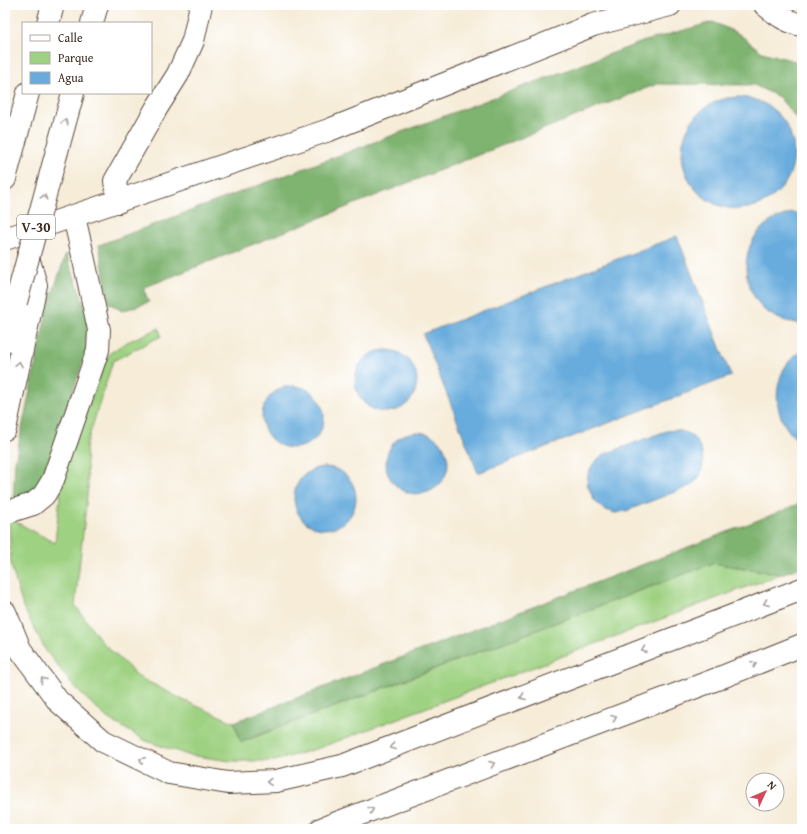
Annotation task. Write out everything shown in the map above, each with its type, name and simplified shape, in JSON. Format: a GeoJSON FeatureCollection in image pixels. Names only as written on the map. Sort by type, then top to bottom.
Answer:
{"type":"FeatureCollection","features":[{"type":"Feature","properties":{"kind":"main road"},"geometry":{"type":"LineString","coordinates":[[48,22],[53,5]]}},
{"type":"Feature","properties":{"kind":"main road"},"geometry":{"type":"LineString","coordinates":[[92,22],[97,5]]}},
{"type":"Feature","properties":{"kind":"main road"},"geometry":{"type":"LineString","coordinates":[[118,202],[114,181],[178,74],[193,41],[201,5]]}},
{"type":"Feature","properties":{"kind":"main road"},"geometry":{"type":"LineString","coordinates":[[593,25],[625,5]]}},
{"type":"Feature","properties":{"kind":"main road"},"geometry":{"type":"LineString","coordinates":[[5,239],[329,130],[593,25],[670,5]]}},
{"type":"Feature","properties":{"kind":"main road"},"geometry":{"type":"LineString","coordinates":[[765,5],[776,15],[796,24],[802,25]]}},
{"type":"Feature","properties":{"kind":"main road"},"geometry":{"type":"LineString","coordinates":[[6,173],[28,94]]}},
{"type":"Feature","properties":{"kind":"main road","name":"V-30"},"geometry":{"type":"LineString","coordinates":[[5,341],[24,305],[28,257],[73,94]]}},
{"type":"Feature","properties":{"kind":"main road"},"geometry":{"type":"LineString","coordinates":[[11,511],[33,504],[44,495],[53,480],[98,350],[99,330],[74,216]]}},
{"type":"Feature","properties":{"kind":"main road"},"geometry":{"type":"LineString","coordinates":[[5,429],[24,305]]}},
{"type":"Feature","properties":{"kind":"main road"},"geometry":{"type":"LineString","coordinates":[[5,612],[20,649],[58,701],[103,741],[169,773],[228,783],[276,781],[342,766],[802,589]]}},
{"type":"Feature","properties":{"kind":"main road"},"geometry":{"type":"LineString","coordinates":[[321,829],[717,679],[802,645]]}},
{"type":"Feature","properties":{"kind":"green space"},"geometry":{"type":"Polygon","coordinates":[[[713,22],[739,34],[762,52],[802,63],[802,126],[779,97],[754,85],[657,84],[143,288],[149,302],[122,311],[109,303],[99,245],[645,41],[713,22]]]}},
{"type":"Feature","properties":{"kind":"green space"},"geometry":{"type":"Polygon","coordinates":[[[66,254],[89,317],[89,342],[45,477],[34,491],[13,502],[15,461],[48,306],[66,254]]]}},
{"type":"Feature","properties":{"kind":"green space"},"geometry":{"type":"Polygon","coordinates":[[[159,328],[161,336],[113,361],[86,446],[88,487],[75,605],[102,642],[139,677],[185,701],[234,722],[242,742],[713,563],[781,574],[319,748],[275,761],[231,761],[188,755],[146,741],[107,718],[75,688],[46,651],[23,607],[11,565],[9,518],[55,543],[62,477],[104,364],[110,353],[125,343],[159,328]]]}},
{"type":"Feature","properties":{"kind":"green space"},"geometry":{"type":"Polygon","coordinates":[[[802,502],[802,567],[781,574],[713,563],[241,742],[234,722],[802,502]]]}},
{"type":"Feature","properties":{"kind":"water"},"geometry":{"type":"Polygon","coordinates":[[[738,97],[759,102],[769,107],[777,114],[784,122],[789,132],[794,153],[789,174],[784,184],[777,192],[769,199],[759,204],[738,209],[717,204],[707,199],[699,192],[692,184],[687,174],[682,153],[687,132],[692,122],[699,114],[707,107],[717,102],[738,97]]]}},
{"type":"Feature","properties":{"kind":"water"},"geometry":{"type":"Polygon","coordinates":[[[792,213],[802,213],[802,324],[778,318],[760,306],[752,293],[749,284],[746,264],[747,254],[755,236],[762,228],[780,217],[792,213]]]}},
{"type":"Feature","properties":{"kind":"water"},"geometry":{"type":"Polygon","coordinates":[[[677,236],[731,376],[478,473],[423,334],[677,236]]]}},
{"type":"Feature","properties":{"kind":"water"},"geometry":{"type":"Polygon","coordinates":[[[380,350],[392,350],[408,359],[415,369],[417,381],[415,393],[408,403],[392,412],[380,412],[369,407],[360,398],[355,387],[355,375],[360,364],[369,355],[380,350]]]}},
{"type":"Feature","properties":{"kind":"water"},"geometry":{"type":"Polygon","coordinates":[[[802,350],[802,443],[787,429],[782,420],[777,401],[779,381],[783,371],[791,359],[802,350]]]}},
{"type":"Feature","properties":{"kind":"water"},"geometry":{"type":"Polygon","coordinates":[[[287,386],[299,386],[315,395],[322,405],[324,417],[322,429],[315,439],[299,448],[287,448],[276,443],[267,434],[262,423],[262,411],[267,400],[276,391],[287,386]]]}},
{"type":"Feature","properties":{"kind":"water"},"geometry":{"type":"Polygon","coordinates":[[[677,430],[689,434],[698,443],[701,449],[703,462],[702,468],[695,482],[690,486],[626,511],[615,513],[603,509],[594,500],[587,484],[588,474],[593,464],[602,455],[666,431],[677,430]]]}},
{"type":"Feature","properties":{"kind":"water"},"geometry":{"type":"Polygon","coordinates":[[[411,432],[423,432],[439,441],[446,451],[448,463],[446,475],[439,485],[423,494],[411,494],[400,489],[391,480],[386,469],[386,457],[391,446],[400,437],[411,432]]]}},
{"type":"Feature","properties":{"kind":"water"},"geometry":{"type":"Polygon","coordinates":[[[319,467],[331,467],[347,476],[354,486],[356,498],[354,510],[347,520],[331,529],[319,529],[308,524],[299,515],[294,504],[294,492],[299,481],[308,472],[319,467]]]}}]}
